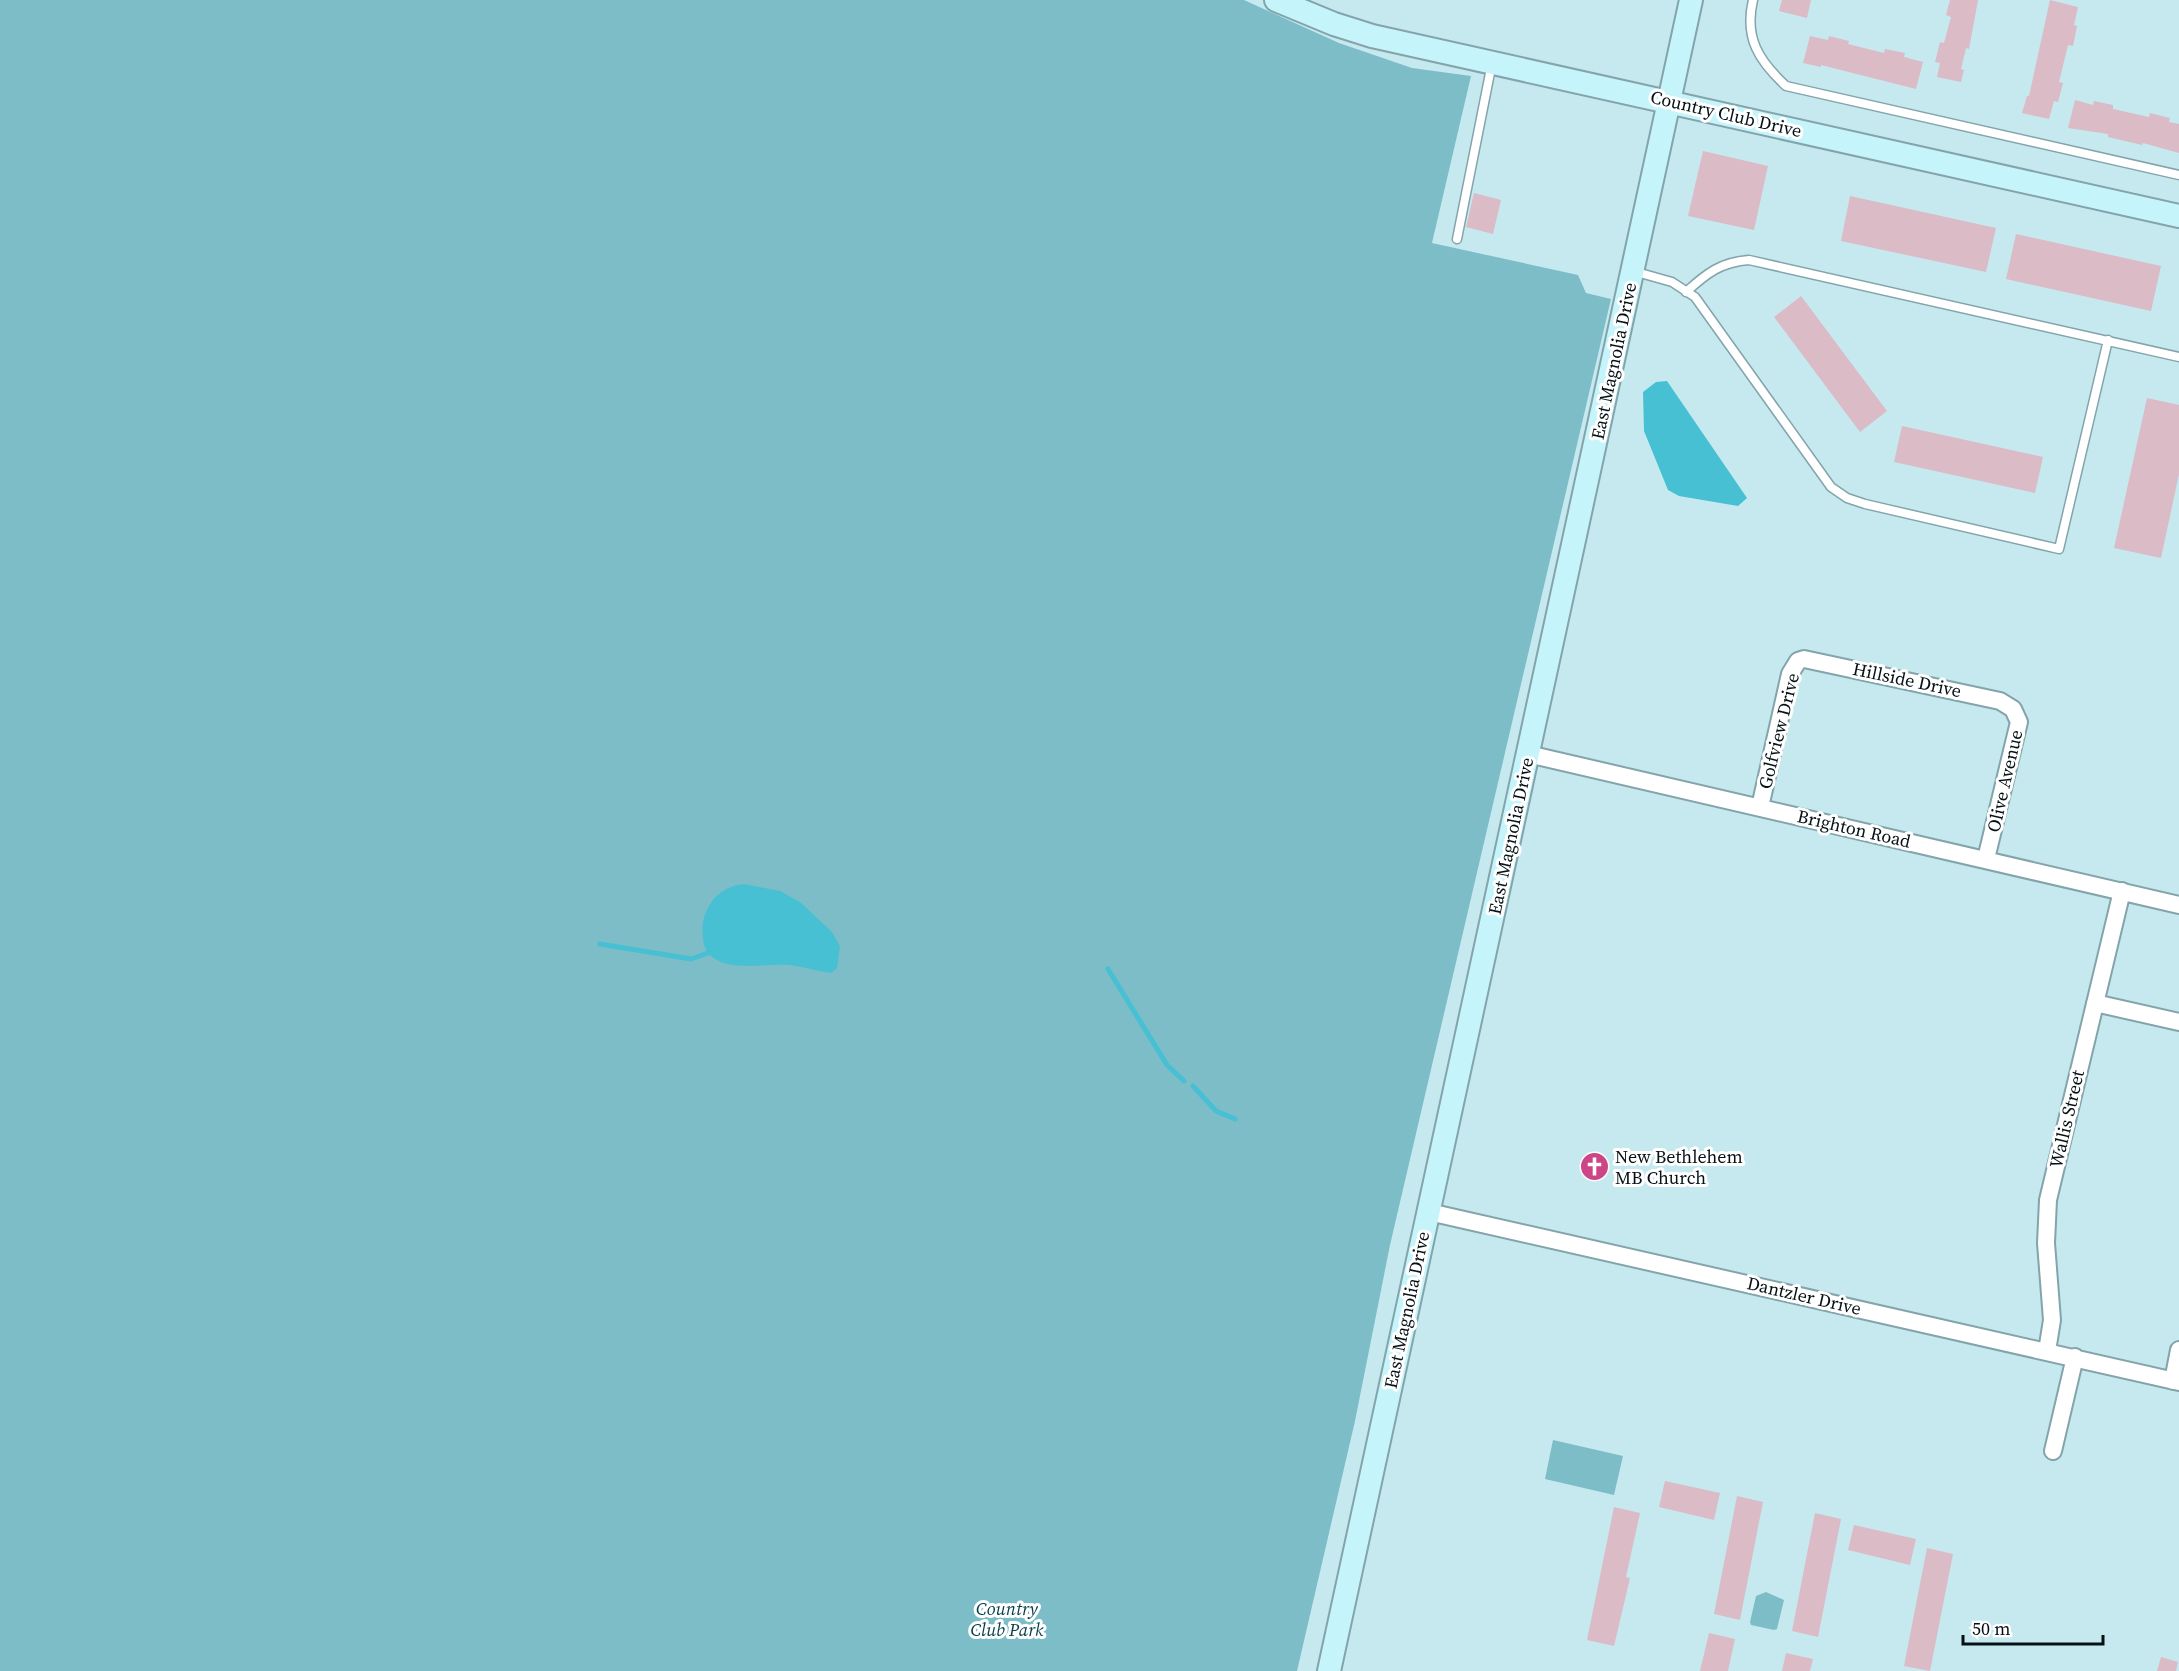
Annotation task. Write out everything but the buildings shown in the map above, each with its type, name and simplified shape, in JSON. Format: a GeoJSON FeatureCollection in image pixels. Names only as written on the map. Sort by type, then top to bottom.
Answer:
{"type":"FeatureCollection","features":[{"type":"Feature","properties":{"kind":"main road","name":"Country Club Drive"},"geometry":{"type":"LineString","coordinates":[[1276,0],[1334,24],[1372,36],[1670,100],[2179,216]]}},
{"type":"Feature","properties":{"kind":"main road","name":"East Magnolia Drive"},"geometry":{"type":"LineString","coordinates":[[1329,1671],[1691,0]]}},
{"type":"Feature","properties":{"kind":"street","name":"Hillside Drive"},"geometry":{"type":"LineString","coordinates":[[1804,659],[2000,701],[2008,705]]}},
{"type":"Feature","properties":{"kind":"street","name":"Golfview Drive"},"geometry":{"type":"LineString","coordinates":[[1760,807],[1790,674],[1793,667],[1804,659]]}},
{"type":"Feature","properties":{"kind":"street","name":"Olive Avenue"},"geometry":{"type":"LineString","coordinates":[[1986,859],[2019,722],[2018,716],[2008,705]]}},
{"type":"Feature","properties":{"kind":"street","name":"Brighton Road"},"geometry":{"type":"LineString","coordinates":[[1528,754],[2179,905]]}},
{"type":"Feature","properties":{"kind":"street","name":"Wallis Street"},"geometry":{"type":"LineString","coordinates":[[2047,1351],[2052,1320],[2046,1243],[2048,1200],[2122,891]]}},
{"type":"Feature","properties":{"kind":"street"},"geometry":{"type":"LineString","coordinates":[[2095,1003],[2179,1022]]}},
{"type":"Feature","properties":{"kind":"street","name":"Dantzler Drive"},"geometry":{"type":"LineString","coordinates":[[1429,1212],[2176,1381]]}},
{"type":"Feature","properties":{"kind":"street"},"geometry":{"type":"LineString","coordinates":[[2176,1381],[2179,1350]]}},
{"type":"Feature","properties":{"kind":"street"},"geometry":{"type":"LineString","coordinates":[[2053,1451],[2075,1357]]}},
{"type":"Feature","properties":{"kind":"lane"},"geometry":{"type":"LineString","coordinates":[[1753,0],[1750,14],[1750,37],[1767,69],[1786,86],[2179,175]]}},
{"type":"Feature","properties":{"kind":"lane"},"geometry":{"type":"LineString","coordinates":[[1457,239],[1492,63]]}},
{"type":"Feature","properties":{"kind":"lane"},"geometry":{"type":"LineString","coordinates":[[1686,292],[1713,268],[1731,261],[1749,260],[2179,357]]}},
{"type":"Feature","properties":{"kind":"lane"},"geometry":{"type":"LineString","coordinates":[[1633,271],[1672,282],[1695,297],[1831,487],[1847,498],[2059,549],[2108,340]]}},
{"type":"Feature","properties":{"kind":"green space","name":"Country Club Park"},"geometry":{"type":"Polygon","coordinates":[[[0,0],[1244,0],[1339,43],[1412,68],[1471,76],[1432,243],[1578,275],[1586,293],[1611,299],[1390,1245],[1355,1421],[1297,1671],[0,1671],[0,0]]]}},
{"type":"Feature","properties":{"kind":"green space"},"geometry":{"type":"Polygon","coordinates":[[[1553,1440],[1623,1456],[1614,1495],[1545,1479],[1553,1440]]]}},
{"type":"Feature","properties":{"kind":"green space"},"geometry":{"type":"Polygon","coordinates":[[[1766,1592],[1784,1600],[1777,1629],[1774,1630],[1751,1625],[1750,1622],[1756,1596],[1766,1592]]]}},
{"type":"Feature","properties":{"kind":"shaded area"},"geometry":{"type":"Polygon","coordinates":[[[1667,381],[1747,498],[1738,506],[1679,496],[1668,490],[1644,431],[1643,392],[1656,382],[1667,381]]]}},
{"type":"Feature","properties":{"kind":"shaded area"},"geometry":{"type":"Polygon","coordinates":[[[744,884],[780,891],[800,902],[832,932],[840,946],[837,968],[831,973],[790,965],[738,966],[715,959],[707,951],[703,939],[705,915],[712,901],[721,892],[744,884]]]}},
{"type":"Feature","properties":{"kind":"waterway"},"geometry":{"type":"LineString","coordinates":[[600,944],[691,959],[708,953]]}},
{"type":"Feature","properties":{"kind":"waterway"},"geometry":{"type":"LineString","coordinates":[[1108,969],[1167,1065],[1184,1081]]}},
{"type":"Feature","properties":{"kind":"waterway"},"geometry":{"type":"LineString","coordinates":[[1193,1086],[1216,1111],[1235,1119]]}},
{"type":"Feature","properties":{"kind":"place","name":"New Bethlehem MB Church"},"geometry":{"type":"Point","coordinates":[1594,1167]}}]}
